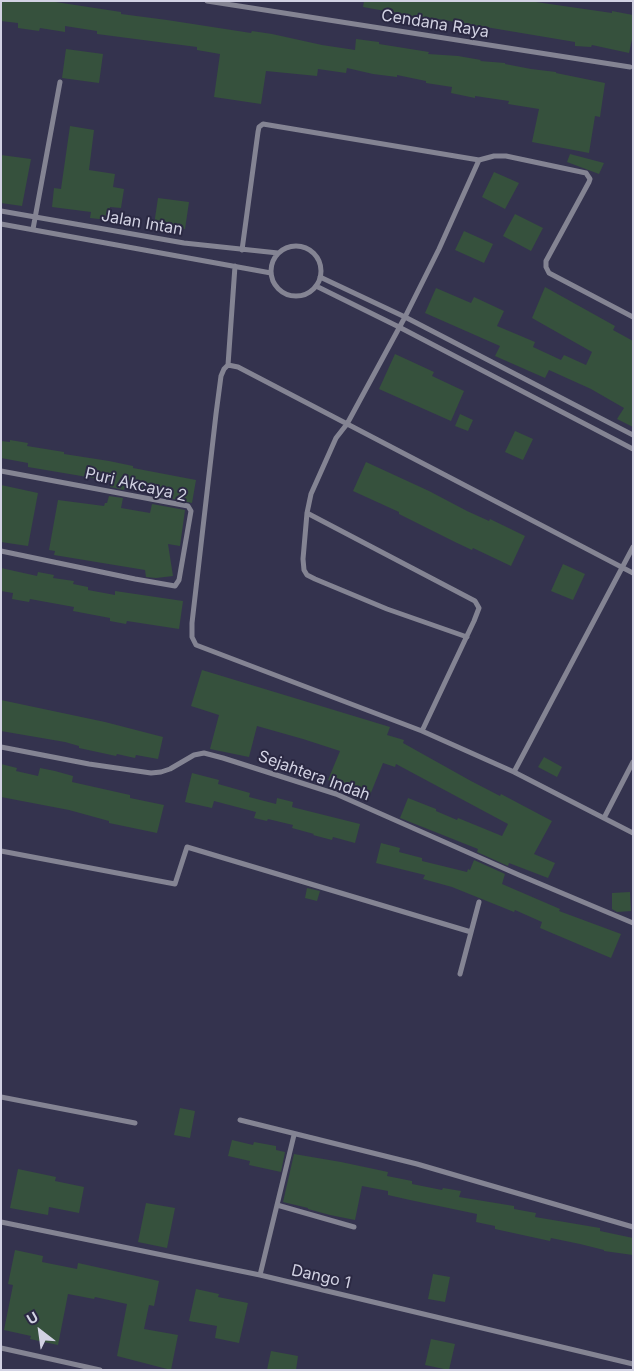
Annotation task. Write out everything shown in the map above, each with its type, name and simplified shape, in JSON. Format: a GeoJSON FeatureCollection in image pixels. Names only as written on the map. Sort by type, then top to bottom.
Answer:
{"type":"FeatureCollection","features":[{"type":"Feature","properties":{"kind":"street","name":"Cendana Raya"},"geometry":{"type":"LineString","coordinates":[[207,1],[630,67]]}},
{"type":"Feature","properties":{"kind":"street"},"geometry":{"type":"LineString","coordinates":[[33,229],[60,82]]}},
{"type":"Feature","properties":{"kind":"street"},"geometry":{"type":"LineString","coordinates":[[242,250],[258,132],[263,124],[480,160],[494,156],[506,156],[586,173],[590,179],[589,182],[546,261],[546,267],[549,272],[633,317]]}},
{"type":"Feature","properties":{"kind":"street"},"geometry":{"type":"LineString","coordinates":[[467,637],[387,609],[307,575],[304,570],[303,559],[306,513],[311,494],[336,438],[347,424],[405,317],[448,231],[480,160]]}},
{"type":"Feature","properties":{"kind":"street","name":"Jalan Intan"},"geometry":{"type":"LineString","coordinates":[[1,211],[184,243],[278,253]]}},
{"type":"Feature","properties":{"kind":"street"},"geometry":{"type":"LineString","coordinates":[[1,224],[271,273]]}},
{"type":"Feature","properties":{"kind":"street"},"geometry":{"type":"LineString","coordinates":[[298,246],[314,252],[319,259],[321,268],[316,286],[306,294],[298,296],[290,296],[277,288],[272,281],[271,273],[271,264],[278,253],[289,247],[298,246]]}},
{"type":"Feature","properties":{"kind":"street"},"geometry":{"type":"LineString","coordinates":[[235,266],[228,365],[221,376],[192,623],[192,637],[196,645],[422,732],[514,772],[633,833]]}},
{"type":"Feature","properties":{"kind":"street"},"geometry":{"type":"LineString","coordinates":[[320,277],[405,317],[633,435]]}},
{"type":"Feature","properties":{"kind":"street"},"geometry":{"type":"LineString","coordinates":[[316,286],[632,447]]}},
{"type":"Feature","properties":{"kind":"street"},"geometry":{"type":"LineString","coordinates":[[228,365],[238,367],[633,573]]}},
{"type":"Feature","properties":{"kind":"street","name":"Puri Akcaya 2"},"geometry":{"type":"LineString","coordinates":[[1,471],[188,506],[191,511],[179,580],[175,586],[1,551]]}},
{"type":"Feature","properties":{"kind":"street"},"geometry":{"type":"LineString","coordinates":[[306,513],[475,601],[479,608],[422,732]]}},
{"type":"Feature","properties":{"kind":"street"},"geometry":{"type":"LineString","coordinates":[[514,772],[633,546]]}},
{"type":"Feature","properties":{"kind":"street","name":"Sejahtera Indah"},"geometry":{"type":"LineString","coordinates":[[1,747],[89,764],[151,773],[161,772],[194,755],[204,753],[223,758],[336,794],[633,923]]}},
{"type":"Feature","properties":{"kind":"street"},"geometry":{"type":"LineString","coordinates":[[604,818],[633,762]]}},
{"type":"Feature","properties":{"kind":"street"},"geometry":{"type":"LineString","coordinates":[[1,851],[174,884],[187,847],[471,932]]}},
{"type":"Feature","properties":{"kind":"street"},"geometry":{"type":"LineString","coordinates":[[460,974],[478,902]]}},
{"type":"Feature","properties":{"kind":"street"},"geometry":{"type":"LineString","coordinates":[[1,1096],[135,1123]]}},
{"type":"Feature","properties":{"kind":"street"},"geometry":{"type":"LineString","coordinates":[[240,1120],[294,1135],[417,1164],[633,1227]]}},
{"type":"Feature","properties":{"kind":"street"},"geometry":{"type":"LineString","coordinates":[[260,1275],[294,1135]]}},
{"type":"Feature","properties":{"kind":"street"},"geometry":{"type":"LineString","coordinates":[[277,1205],[354,1227]]}},
{"type":"Feature","properties":{"kind":"street","name":"Dango 1"},"geometry":{"type":"LineString","coordinates":[[1,1222],[260,1275],[633,1364]]}},
{"type":"Feature","properties":{"kind":"street"},"geometry":{"type":"LineString","coordinates":[[1,1348],[100,1370]]}},
{"type":"Feature","properties":{"kind":"building"},"geometry":{"type":"Polygon","coordinates":[[[1,1],[49,1],[121,12],[121,14],[251,33],[252,31],[272,34],[355,50],[356,39],[429,52],[428,54],[458,56],[556,72],[605,83],[600,117],[595,116],[589,153],[532,142],[539,109],[508,104],[509,101],[475,96],[475,98],[451,93],[452,87],[426,83],[426,81],[397,75],[397,77],[373,74],[347,68],[346,73],[318,69],[317,76],[266,71],[261,104],[214,97],[220,54],[197,50],[197,47],[97,34],[97,31],[65,26],[65,32],[40,28],[39,31],[18,28],[18,23],[1,21],[1,1]]]}},
{"type":"Feature","properties":{"kind":"building"},"geometry":{"type":"Polygon","coordinates":[[[364,1],[529,1],[612,13],[612,11],[633,15],[633,35],[629,53],[592,45],[591,47],[575,46],[575,42],[363,7],[364,1]]]}},
{"type":"Feature","properties":{"kind":"building"},"geometry":{"type":"Polygon","coordinates":[[[66,49],[103,54],[99,83],[62,78],[66,49]]]}},
{"type":"Feature","properties":{"kind":"building"},"geometry":{"type":"Polygon","coordinates":[[[70,126],[94,130],[89,170],[115,174],[113,187],[124,189],[121,208],[110,207],[108,220],[90,218],[91,212],[52,207],[54,188],[61,189],[70,126]]]}},
{"type":"Feature","properties":{"kind":"building"},"geometry":{"type":"Polygon","coordinates":[[[570,154],[604,163],[599,174],[567,162],[570,154]]]}},
{"type":"Feature","properties":{"kind":"building"},"geometry":{"type":"Polygon","coordinates":[[[1,155],[31,159],[22,206],[1,203],[1,155]]]}},
{"type":"Feature","properties":{"kind":"building"},"geometry":{"type":"Polygon","coordinates":[[[494,172],[519,183],[505,209],[482,197],[494,172]]]}},
{"type":"Feature","properties":{"kind":"building"},"geometry":{"type":"Polygon","coordinates":[[[158,198],[189,202],[185,229],[154,225],[158,198]]]}},
{"type":"Feature","properties":{"kind":"building"},"geometry":{"type":"Polygon","coordinates":[[[515,214],[543,228],[531,251],[503,236],[515,214]]]}},
{"type":"Feature","properties":{"kind":"building"},"geometry":{"type":"Polygon","coordinates":[[[464,231],[493,244],[484,263],[455,250],[464,231]]]}},
{"type":"Feature","properties":{"kind":"building"},"geometry":{"type":"Polygon","coordinates":[[[545,287],[615,326],[613,330],[633,341],[633,427],[617,419],[624,408],[591,389],[549,370],[545,378],[495,356],[500,346],[425,313],[436,288],[471,303],[474,297],[504,311],[497,326],[535,342],[533,347],[561,360],[564,355],[586,365],[592,352],[532,318],[545,287]]]}},
{"type":"Feature","properties":{"kind":"building"},"geometry":{"type":"Polygon","coordinates":[[[395,354],[434,372],[432,376],[464,391],[451,421],[379,389],[395,354]]]}},
{"type":"Feature","properties":{"kind":"building"},"geometry":{"type":"Polygon","coordinates":[[[460,414],[473,420],[468,431],[455,426],[460,414]]]}},
{"type":"Feature","properties":{"kind":"building"},"geometry":{"type":"Polygon","coordinates":[[[515,431],[533,439],[523,460],[505,452],[515,431]]]}},
{"type":"Feature","properties":{"kind":"building"},"geometry":{"type":"Polygon","coordinates":[[[10,440],[28,443],[27,446],[64,452],[64,454],[109,461],[133,466],[133,468],[196,480],[192,503],[154,495],[154,492],[125,487],[124,490],[110,487],[111,481],[28,467],[28,463],[1,458],[1,441],[10,442],[10,440]]]}},
{"type":"Feature","properties":{"kind":"building"},"geometry":{"type":"Polygon","coordinates":[[[366,462],[467,511],[489,521],[490,519],[525,536],[511,566],[473,548],[472,550],[455,542],[399,514],[399,512],[353,491],[366,462]]]}},
{"type":"Feature","properties":{"kind":"building"},"geometry":{"type":"Polygon","coordinates":[[[1,485],[38,493],[28,546],[1,542],[1,485]]]}},
{"type":"Feature","properties":{"kind":"building"},"geometry":{"type":"Polygon","coordinates":[[[109,496],[123,498],[121,508],[150,513],[152,504],[185,510],[180,546],[168,544],[173,576],[146,577],[145,570],[54,555],[55,551],[49,550],[58,500],[104,506],[109,496]]]}},
{"type":"Feature","properties":{"kind":"building"},"geometry":{"type":"Polygon","coordinates":[[[563,564],[585,574],[573,600],[551,591],[563,564]]]}},
{"type":"Feature","properties":{"kind":"building"},"geometry":{"type":"Polygon","coordinates":[[[1,568],[37,576],[38,572],[54,575],[53,578],[74,581],[73,584],[88,587],[88,590],[115,595],[115,591],[183,601],[179,629],[127,621],[126,624],[110,621],[110,618],[73,611],[74,607],[30,599],[29,602],[12,599],[13,593],[1,591],[1,568]]]}},
{"type":"Feature","properties":{"kind":"building"},"geometry":{"type":"Polygon","coordinates":[[[202,670],[390,727],[387,735],[404,740],[403,743],[471,781],[500,796],[501,794],[552,821],[534,854],[555,863],[548,878],[509,863],[508,866],[477,852],[478,849],[400,818],[408,798],[457,820],[458,818],[502,836],[508,824],[396,764],[395,767],[383,763],[370,795],[328,780],[340,751],[303,739],[257,726],[249,757],[210,749],[219,715],[191,706],[202,670]]]}},
{"type":"Feature","properties":{"kind":"building"},"geometry":{"type":"Polygon","coordinates":[[[1,700],[105,722],[163,737],[158,759],[136,755],[135,758],[117,754],[116,756],[79,748],[79,746],[65,742],[1,731],[1,700]]]}},
{"type":"Feature","properties":{"kind":"building"},"geometry":{"type":"Polygon","coordinates":[[[544,757],[562,767],[557,777],[538,767],[544,757]]]}},
{"type":"Feature","properties":{"kind":"building"},"geometry":{"type":"Polygon","coordinates":[[[1,764],[17,768],[16,771],[38,776],[40,768],[55,771],[73,776],[72,782],[164,805],[157,833],[109,823],[109,821],[69,810],[1,797],[1,764]]]}},
{"type":"Feature","properties":{"kind":"building"},"geometry":{"type":"Polygon","coordinates":[[[192,773],[219,780],[218,784],[250,793],[249,797],[276,804],[277,798],[293,802],[292,807],[360,824],[355,843],[333,837],[332,840],[292,828],[293,825],[254,818],[256,812],[214,801],[212,808],[185,802],[192,773]]]}},
{"type":"Feature","properties":{"kind":"building"},"geometry":{"type":"Polygon","coordinates":[[[381,843],[400,848],[399,852],[422,858],[422,861],[467,872],[468,869],[470,870],[474,860],[505,874],[502,884],[560,909],[559,911],[621,934],[611,958],[540,928],[542,922],[515,910],[514,912],[452,887],[423,879],[425,875],[376,863],[381,843]]]}},
{"type":"Feature","properties":{"kind":"building"},"geometry":{"type":"Polygon","coordinates":[[[307,888],[320,891],[317,901],[305,898],[307,888]]]}},
{"type":"Feature","properties":{"kind":"building"},"geometry":{"type":"Polygon","coordinates":[[[630,892],[631,911],[617,912],[612,909],[612,893],[630,892]]]}},
{"type":"Feature","properties":{"kind":"building"},"geometry":{"type":"Polygon","coordinates":[[[180,1108],[195,1111],[190,1138],[174,1135],[180,1108]]]}},
{"type":"Feature","properties":{"kind":"building"},"geometry":{"type":"Polygon","coordinates":[[[232,1140],[253,1145],[254,1142],[276,1146],[276,1150],[285,1152],[281,1172],[249,1165],[250,1161],[228,1156],[232,1140]]]}},
{"type":"Feature","properties":{"kind":"building"},"geometry":{"type":"Polygon","coordinates":[[[294,1154],[388,1172],[387,1176],[412,1181],[412,1184],[442,1190],[443,1188],[461,1191],[459,1197],[514,1206],[514,1209],[536,1213],[535,1217],[600,1228],[600,1231],[633,1238],[633,1255],[604,1251],[551,1238],[550,1241],[495,1229],[495,1226],[476,1222],[477,1214],[388,1195],[388,1191],[362,1186],[355,1220],[283,1202],[294,1154]]]}},
{"type":"Feature","properties":{"kind":"building"},"geometry":{"type":"Polygon","coordinates":[[[18,1169],[56,1177],[55,1181],[84,1187],[79,1213],[49,1207],[48,1215],[10,1208],[18,1169]]]}},
{"type":"Feature","properties":{"kind":"building"},"geometry":{"type":"Polygon","coordinates":[[[146,1203],[175,1208],[167,1248],[138,1242],[146,1203]]]}},
{"type":"Feature","properties":{"kind":"building"},"geometry":{"type":"Polygon","coordinates":[[[15,1250],[43,1256],[42,1262],[77,1269],[78,1263],[159,1281],[154,1306],[149,1305],[144,1329],[178,1335],[171,1370],[117,1356],[127,1304],[95,1297],[94,1299],[68,1294],[58,1345],[30,1339],[31,1336],[4,1330],[13,1285],[8,1284],[15,1250]]]}},
{"type":"Feature","properties":{"kind":"building"},"geometry":{"type":"Polygon","coordinates":[[[433,1274],[450,1277],[445,1302],[428,1299],[433,1274]]]}},
{"type":"Feature","properties":{"kind":"building"},"geometry":{"type":"Polygon","coordinates":[[[196,1289],[219,1294],[218,1297],[248,1303],[239,1343],[215,1338],[217,1326],[189,1321],[196,1289]]]}},
{"type":"Feature","properties":{"kind":"building"},"geometry":{"type":"Polygon","coordinates":[[[431,1339],[455,1344],[449,1370],[425,1365],[431,1339]]]}},
{"type":"Feature","properties":{"kind":"building"},"geometry":{"type":"Polygon","coordinates":[[[271,1351],[298,1356],[296,1370],[267,1370],[271,1351]]]}}]}
